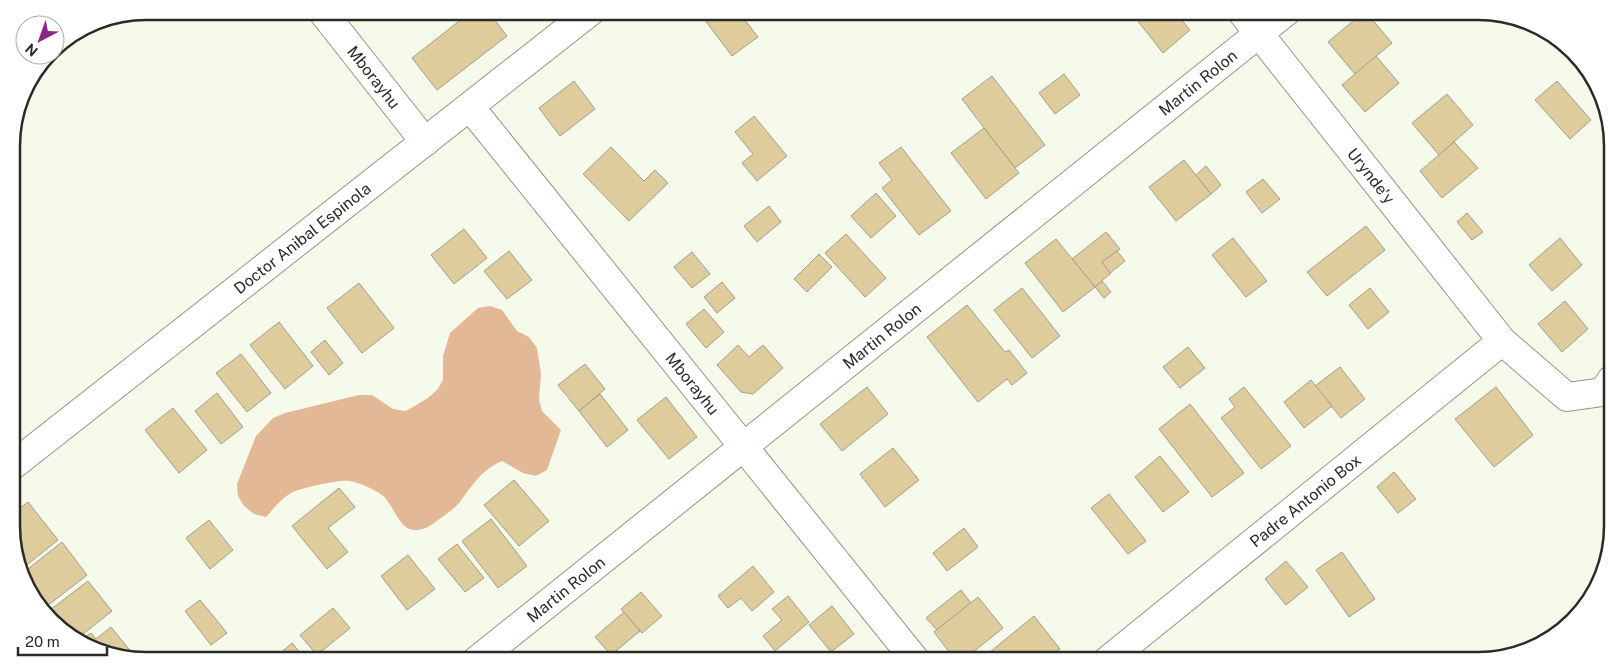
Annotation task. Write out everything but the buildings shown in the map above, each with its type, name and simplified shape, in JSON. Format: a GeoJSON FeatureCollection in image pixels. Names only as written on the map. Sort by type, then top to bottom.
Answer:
{"type":"FeatureCollection","features":[{"type":"Feature","properties":{"kind":"street","name":"Mborayhu"},"geometry":{"type":"LineString","coordinates":[[329,20],[425,142]]}},
{"type":"Feature","properties":{"kind":"street","name":"Doctor Anibal Espinola"},"geometry":{"type":"LineString","coordinates":[[20,460],[580,20]]}},
{"type":"Feature","properties":{"kind":"street","name":"Urynde'y"},"geometry":{"type":"LineString","coordinates":[[1248,20],[1502,341],[1567,397],[1604,391]]}},
{"type":"Feature","properties":{"kind":"street","name":"Martin Rolon"},"geometry":{"type":"LineString","coordinates":[[487,652],[1276,20]]}},
{"type":"Feature","properties":{"kind":"street","name":"Mborayhu"},"geometry":{"type":"LineString","coordinates":[[470,107],[909,652]]}},
{"type":"Feature","properties":{"kind":"street","name":"Padre Antonio Box"},"geometry":{"type":"LineString","coordinates":[[1117,652],[1502,341]]}},
{"type":"Feature","properties":{"kind":"shaded area"},"geometry":{"type":"Polygon","coordinates":[[[490,306],[502,310],[517,331],[529,337],[537,348],[541,374],[539,399],[542,411],[561,430],[547,470],[536,476],[523,473],[502,461],[488,469],[452,510],[431,525],[418,530],[411,530],[401,523],[382,495],[367,486],[350,481],[311,486],[295,491],[284,498],[266,517],[254,514],[244,506],[238,496],[237,484],[256,436],[273,418],[285,413],[359,395],[372,395],[393,409],[406,411],[428,398],[437,390],[443,380],[443,356],[450,333],[478,308],[490,306]]]}}]}
